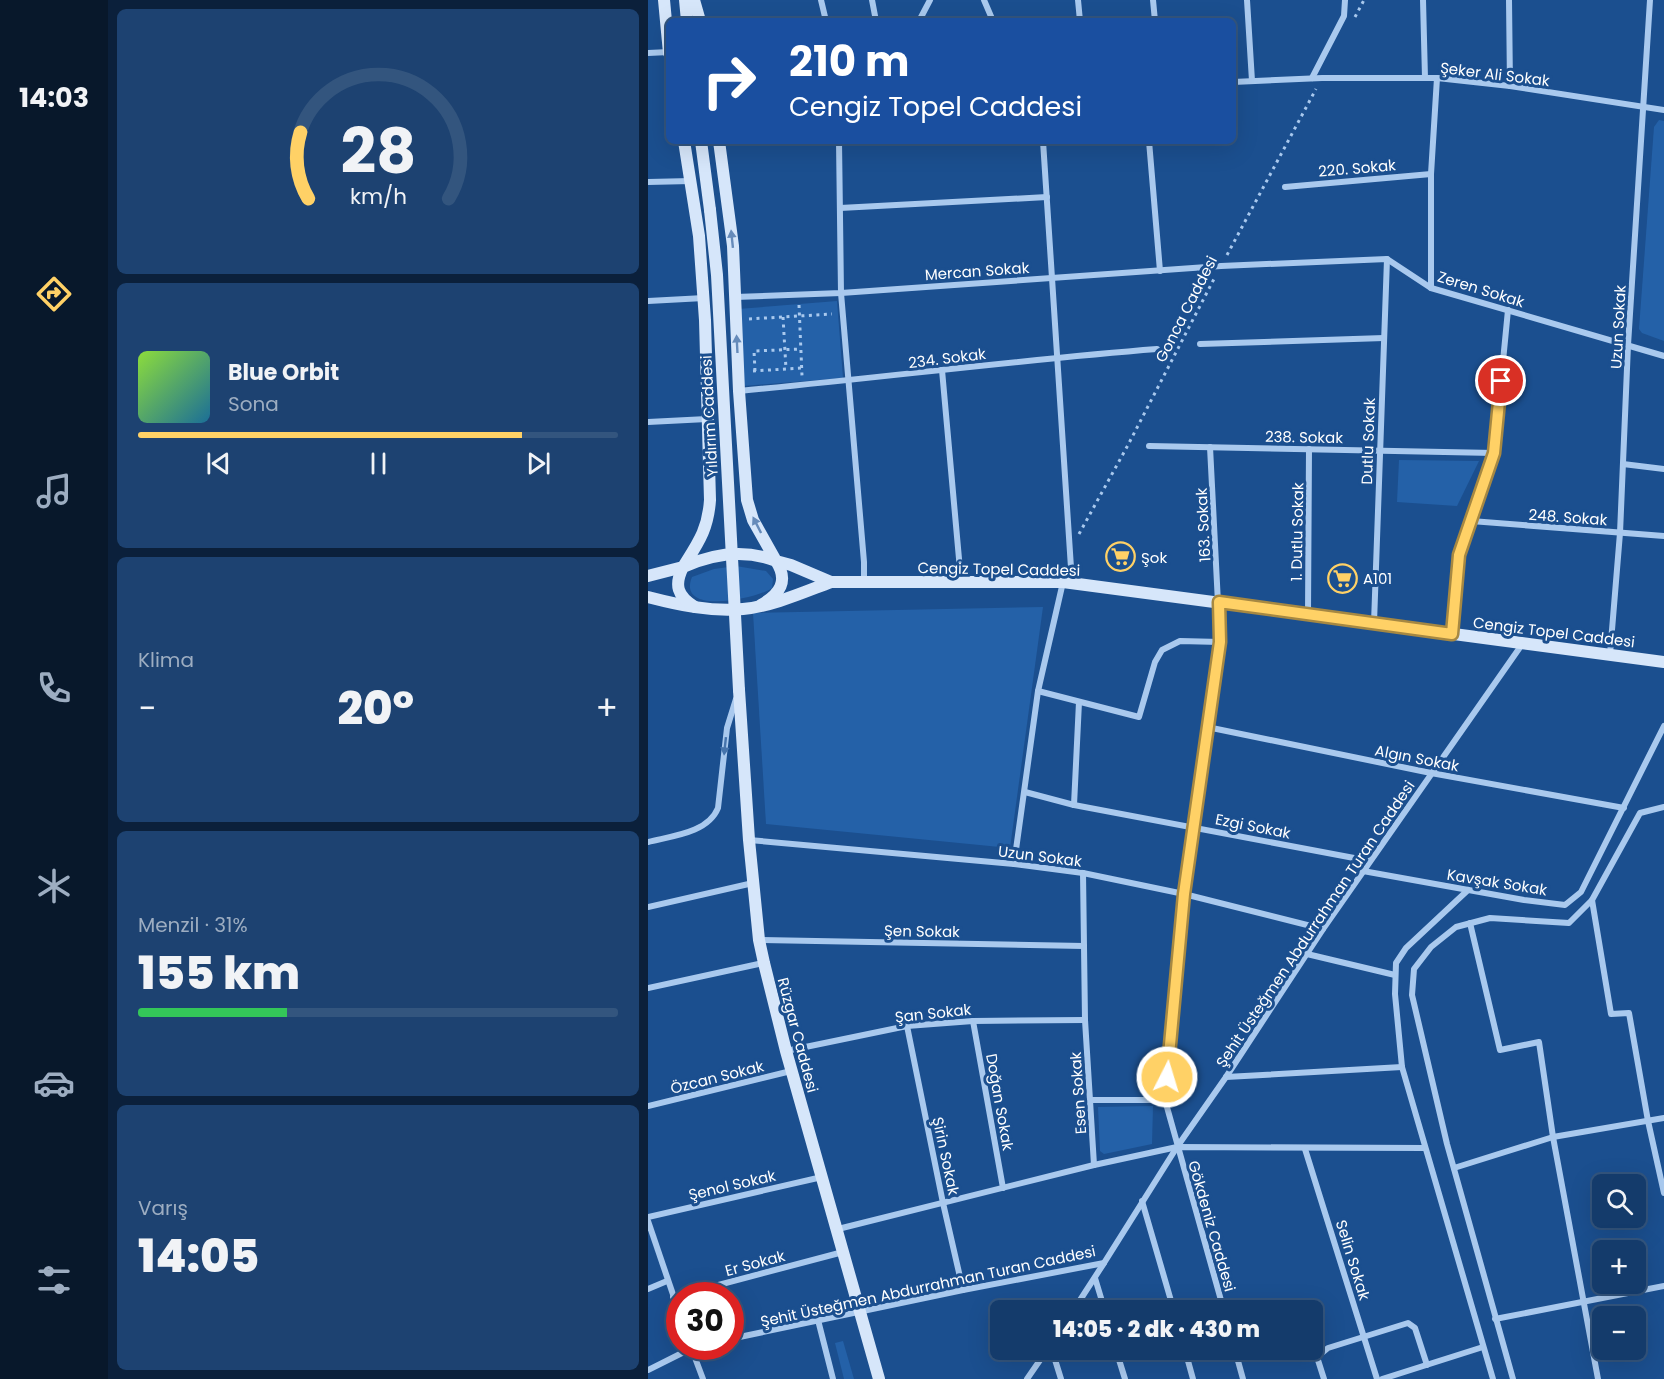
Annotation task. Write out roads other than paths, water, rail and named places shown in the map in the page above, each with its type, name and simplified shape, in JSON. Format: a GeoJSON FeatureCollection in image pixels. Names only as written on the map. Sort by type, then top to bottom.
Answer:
{"type":"FeatureCollection","features":[{"type":"Feature","properties":{"kind":"main road"},"geometry":{"type":"LineString","coordinates":[[664,0],[666,21]]}},
{"type":"Feature","properties":{"kind":"main road"},"geometry":{"type":"LineString","coordinates":[[685,0],[687,18]]}},
{"type":"Feature","properties":{"kind":"main road"},"geometry":{"type":"LineString","coordinates":[[694,0],[699,18]]}},
{"type":"Feature","properties":{"kind":"main road"},"geometry":{"type":"LineString","coordinates":[[685,144],[699,236],[704,298],[710,500],[708,521],[703,534],[678,579],[682,597],[694,607]]}},
{"type":"Feature","properties":{"kind":"main road","name":"Yıldırım Caddesi"},"geometry":{"type":"LineString","coordinates":[[701,144],[717,275],[739,690]]}},
{"type":"Feature","properties":{"kind":"main road"},"geometry":{"type":"LineString","coordinates":[[719,144],[733,246],[739,391],[747,500],[753,520],[779,565],[782,582],[774,597],[761,605]]}},
{"type":"Feature","properties":{"kind":"main road"},"geometry":{"type":"LineString","coordinates":[[648,576],[723,555],[758,555],[831,582]]}},
{"type":"Feature","properties":{"kind":"main road"},"geometry":{"type":"LineString","coordinates":[[648,597],[673,604],[717,610],[745,609],[831,582]]}},
{"type":"Feature","properties":{"kind":"main road","name":"Cengiz Topel Caddesi"},"geometry":{"type":"LineString","coordinates":[[831,582],[1067,583],[1664,662]]}},
{"type":"Feature","properties":{"kind":"main road","name":"Rüzgar Caddesi"},"geometry":{"type":"LineString","coordinates":[[739,690],[749,840],[759,940],[791,1071],[879,1379]]}},
{"type":"Feature","properties":{"kind":"street"},"geometry":{"type":"LineString","coordinates":[[821,0],[825,18]]}},
{"type":"Feature","properties":{"kind":"street"},"geometry":{"type":"LineString","coordinates":[[872,0],[875,18]]}},
{"type":"Feature","properties":{"kind":"street"},"geometry":{"type":"LineString","coordinates":[[921,18],[930,0]]}},
{"type":"Feature","properties":{"kind":"street"},"geometry":{"type":"LineString","coordinates":[[984,0],[992,18]]}},
{"type":"Feature","properties":{"kind":"street"},"geometry":{"type":"LineString","coordinates":[[1078,0],[1080,18]]}},
{"type":"Feature","properties":{"kind":"street"},"geometry":{"type":"LineString","coordinates":[[1153,0],[1155,18]]}},
{"type":"Feature","properties":{"kind":"street"},"geometry":{"type":"LineString","coordinates":[[1247,0],[1252,81]]}},
{"type":"Feature","properties":{"kind":"street"},"geometry":{"type":"LineString","coordinates":[[1311,78],[1344,16],[1345,0]]}},
{"type":"Feature","properties":{"kind":"street"},"geometry":{"type":"LineString","coordinates":[[1423,0],[1425,78]]}},
{"type":"Feature","properties":{"kind":"street"},"geometry":{"type":"LineString","coordinates":[[1509,0],[1510,86]]}},
{"type":"Feature","properties":{"kind":"street"},"geometry":{"type":"LineString","coordinates":[[1643,0],[1649,0]]}},
{"type":"Feature","properties":{"kind":"street","name":"Uzun Sokak"},"geometry":{"type":"LineString","coordinates":[[1610,654],[1620,532],[1628,345],[1649,0]]}},
{"type":"Feature","properties":{"kind":"street"},"geometry":{"type":"LineString","coordinates":[[648,53],[666,53]]}},
{"type":"Feature","properties":{"kind":"street","name":"Şeker Ali Sokak"},"geometry":{"type":"LineString","coordinates":[[1236,82],[1311,78],[1437,78],[1510,86],[1664,110]]}},
{"type":"Feature","properties":{"kind":"street"},"geometry":{"type":"LineString","coordinates":[[1431,288],[1431,174],[1437,78]]}},
{"type":"Feature","properties":{"kind":"street"},"geometry":{"type":"LineString","coordinates":[[839,144],[841,293],[864,582]]}},
{"type":"Feature","properties":{"kind":"street"},"geometry":{"type":"LineString","coordinates":[[1014,864],[1038,691],[1067,583],[1070,551],[1043,144]]}},
{"type":"Feature","properties":{"kind":"street"},"geometry":{"type":"LineString","coordinates":[[1149,144],[1160,271]]}},
{"type":"Feature","properties":{"kind":"street","name":"220. Sokak"},"geometry":{"type":"LineString","coordinates":[[1285,186],[1431,174]]}},
{"type":"Feature","properties":{"kind":"street"},"geometry":{"type":"LineString","coordinates":[[648,182],[691,181]]}},
{"type":"Feature","properties":{"kind":"street"},"geometry":{"type":"LineString","coordinates":[[840,208],[1047,197]]}},
{"type":"Feature","properties":{"kind":"street","name":"Zeren Sokak"},"geometry":{"type":"LineString","coordinates":[[1387,259],[1431,288],[1664,356]]}},
{"type":"Feature","properties":{"kind":"street","name":"Mercan Sokak"},"geometry":{"type":"LineString","coordinates":[[735,297],[841,293],[1221,266],[1387,259]]}},
{"type":"Feature","properties":{"kind":"street","name":"Dutlu Sokak"},"geometry":{"type":"LineString","coordinates":[[1374,623],[1387,259]]}},
{"type":"Feature","properties":{"kind":"street"},"geometry":{"type":"LineString","coordinates":[[648,301],[704,298]]}},
{"type":"Feature","properties":{"kind":"street"},"geometry":{"type":"LineString","coordinates":[[1452,634],[1459,555],[1494,453],[1508,310]]}},
{"type":"Feature","properties":{"kind":"street"},"geometry":{"type":"LineString","coordinates":[[1200,344],[1384,338]]}},
{"type":"Feature","properties":{"kind":"street","name":"234. Sokak"},"geometry":{"type":"LineString","coordinates":[[739,391],[1057,357],[1157,349]]}},
{"type":"Feature","properties":{"kind":"street"},"geometry":{"type":"LineString","coordinates":[[942,370],[961,582]]}},
{"type":"Feature","properties":{"kind":"street"},"geometry":{"type":"LineString","coordinates":[[648,422],[708,419]]}},
{"type":"Feature","properties":{"kind":"street","name":"238. Sokak"},"geometry":{"type":"LineString","coordinates":[[1149,446],[1494,453]]}},
{"type":"Feature","properties":{"kind":"street","name":"163. Sokak"},"geometry":{"type":"LineString","coordinates":[[1184,894],[1220,642],[1210,447]]}},
{"type":"Feature","properties":{"kind":"street","name":"1. Dutlu Sokak"},"geometry":{"type":"LineString","coordinates":[[1308,615],[1309,449]]}},
{"type":"Feature","properties":{"kind":"street"},"geometry":{"type":"LineString","coordinates":[[1623,464],[1664,469]]}},
{"type":"Feature","properties":{"kind":"street","name":"248. Sokak"},"geometry":{"type":"LineString","coordinates":[[1471,522],[1664,536]]}},
{"type":"Feature","properties":{"kind":"street"},"geometry":{"type":"LineString","coordinates":[[1038,691],[1139,717],[1155,662],[1162,650],[1180,641],[1220,642]]}},
{"type":"Feature","properties":{"kind":"street","name":"Şehit Üsteğmen Abdurrahman Turan Caddesi"},"geometry":{"type":"LineString","coordinates":[[744,1336],[1104,1263],[1142,1201],[1323,929],[1523,643]]}},
{"type":"Feature","properties":{"kind":"street"},"geometry":{"type":"LineString","coordinates":[[648,842],[691,831],[714,818],[718,808],[727,728],[739,690]]}},
{"type":"Feature","properties":{"kind":"street"},"geometry":{"type":"LineString","coordinates":[[1074,805],[1079,702]]}},
{"type":"Feature","properties":{"kind":"street","name":"Kavşak Sokak"},"geometry":{"type":"LineString","coordinates":[[1363,871],[1565,905],[1581,892],[1664,726]]}},
{"type":"Feature","properties":{"kind":"street","name":"Algın Sokak"},"geometry":{"type":"LineString","coordinates":[[1207,727],[1431,773],[1624,808]]}},
{"type":"Feature","properties":{"kind":"street","name":"Ezgi Sokak"},"geometry":{"type":"LineString","coordinates":[[1025,792],[1074,805],[1370,861]]}},
{"type":"Feature","properties":{"kind":"street"},"geometry":{"type":"LineString","coordinates":[[1513,1379],[1454,1168],[1412,995],[1414,969],[1431,947],[1456,927],[1490,918],[1569,923],[1592,900],[1640,813],[1664,807]]}},
{"type":"Feature","properties":{"kind":"street","name":"Uzun Sokak"},"geometry":{"type":"LineString","coordinates":[[749,840],[1014,864],[1083,873],[1184,894],[1323,929]]}},
{"type":"Feature","properties":{"kind":"street","name":"Esen Sokak"},"geometry":{"type":"LineString","coordinates":[[1083,873],[1085,1020],[1094,1165]]}},
{"type":"Feature","properties":{"kind":"street"},"geometry":{"type":"LineString","coordinates":[[648,907],[753,883]]}},
{"type":"Feature","properties":{"kind":"street"},"geometry":{"type":"LineString","coordinates":[[1468,890],[1406,948],[1396,963],[1395,994],[1402,1067],[1493,1379]]}},
{"type":"Feature","properties":{"kind":"street","name":"Gökdeniz Caddesi"},"geometry":{"type":"LineString","coordinates":[[1184,894],[1166,1100],[1221,1300]]}},
{"type":"Feature","properties":{"kind":"street"},"geometry":{"type":"LineString","coordinates":[[1592,900],[1611,1014],[1629,1013],[1648,1121],[1664,1193]]}},
{"type":"Feature","properties":{"kind":"street"},"geometry":{"type":"LineString","coordinates":[[1470,923],[1500,1050],[1539,1042],[1553,1137],[1598,1379]]}},
{"type":"Feature","properties":{"kind":"street","name":"Şen Sokak"},"geometry":{"type":"LineString","coordinates":[[759,940],[1084,946]]}},
{"type":"Feature","properties":{"kind":"street"},"geometry":{"type":"LineString","coordinates":[[1307,954],[1395,975]]}},
{"type":"Feature","properties":{"kind":"street"},"geometry":{"type":"LineString","coordinates":[[648,988],[764,963]]}},
{"type":"Feature","properties":{"kind":"street","name":"Şan Sokak"},"geometry":{"type":"LineString","coordinates":[[786,1051],[906,1026],[973,1021],[1085,1020]]}},
{"type":"Feature","properties":{"kind":"street","name":"Doğan Sokak"},"geometry":{"type":"LineString","coordinates":[[973,1021],[1003,1188]]}},
{"type":"Feature","properties":{"kind":"street","name":"Şirin Sokak"},"geometry":{"type":"LineString","coordinates":[[906,1026],[963,1290]]}},
{"type":"Feature","properties":{"kind":"street"},"geometry":{"type":"LineString","coordinates":[[1226,1077],[1402,1067]]}},
{"type":"Feature","properties":{"kind":"street","name":"Özcan Sokak"},"geometry":{"type":"LineString","coordinates":[[648,1106],[791,1071]]}},
{"type":"Feature","properties":{"kind":"street"},"geometry":{"type":"LineString","coordinates":[[1090,1100],[1166,1100]]}},
{"type":"Feature","properties":{"kind":"street"},"geometry":{"type":"LineString","coordinates":[[1454,1168],[1553,1137],[1664,1118]]}},
{"type":"Feature","properties":{"kind":"street"},"geometry":{"type":"LineString","coordinates":[[838,1229],[1094,1165],[1178,1147],[1425,1148]]}},
{"type":"Feature","properties":{"kind":"street","name":"Selin Sokak"},"geometry":{"type":"LineString","coordinates":[[1305,1149],[1377,1379]]}},
{"type":"Feature","properties":{"kind":"street","name":"Şenol Sokak"},"geometry":{"type":"LineString","coordinates":[[648,1219],[822,1177]]}},
{"type":"Feature","properties":{"kind":"street"},"geometry":{"type":"LineString","coordinates":[[1142,1201],[1170,1300]]}},
{"type":"Feature","properties":{"kind":"street"},"geometry":{"type":"LineString","coordinates":[[648,1219],[667,1281],[648,1289]]}},
{"type":"Feature","properties":{"kind":"street","name":"Er Sokak"},"geometry":{"type":"LineString","coordinates":[[730,1282],[844,1252]]}},
{"type":"Feature","properties":{"kind":"street"},"geometry":{"type":"LineString","coordinates":[[1080,1300],[1104,1263]]}},
{"type":"Feature","properties":{"kind":"street"},"geometry":{"type":"LineString","coordinates":[[1095,1278],[1102,1300]]}},
{"type":"Feature","properties":{"kind":"street"},"geometry":{"type":"LineString","coordinates":[[1495,1319],[1664,1286]]}},
{"type":"Feature","properties":{"kind":"street"},"geometry":{"type":"LineString","coordinates":[[818,1320],[833,1379]]}},
{"type":"Feature","properties":{"kind":"street"},"geometry":{"type":"LineString","coordinates":[[1324,1379],[1317,1357],[1328,1348],[1408,1323],[1415,1328],[1427,1365]]}},
{"type":"Feature","properties":{"kind":"street"},"geometry":{"type":"LineString","coordinates":[[1382,1379],[1483,1347]]}},
{"type":"Feature","properties":{"kind":"street"},"geometry":{"type":"LineString","coordinates":[[648,1370],[667,1360]]}},
{"type":"Feature","properties":{"kind":"street"},"geometry":{"type":"LineString","coordinates":[[696,1360],[703,1379]]}},
{"type":"Feature","properties":{"kind":"street"},"geometry":{"type":"LineString","coordinates":[[1027,1379],[1040,1360]]}},
{"type":"Feature","properties":{"kind":"street"},"geometry":{"type":"LineString","coordinates":[[1055,1360],[1060,1379]]}},
{"type":"Feature","properties":{"kind":"street"},"geometry":{"type":"LineString","coordinates":[[1119,1360],[1125,1379]]}},
{"type":"Feature","properties":{"kind":"street"},"geometry":{"type":"LineString","coordinates":[[1188,1360],[1193,1379]]}},
{"type":"Feature","properties":{"kind":"street"},"geometry":{"type":"LineString","coordinates":[[1238,1360],[1243,1379]]}},
{"type":"Feature","properties":{"kind":"place","name":"Şok"},"geometry":{"type":"Point","coordinates":[1120,557]}},
{"type":"Feature","properties":{"kind":"place","name":"A101"},"geometry":{"type":"Point","coordinates":[1342,578]}}]}
